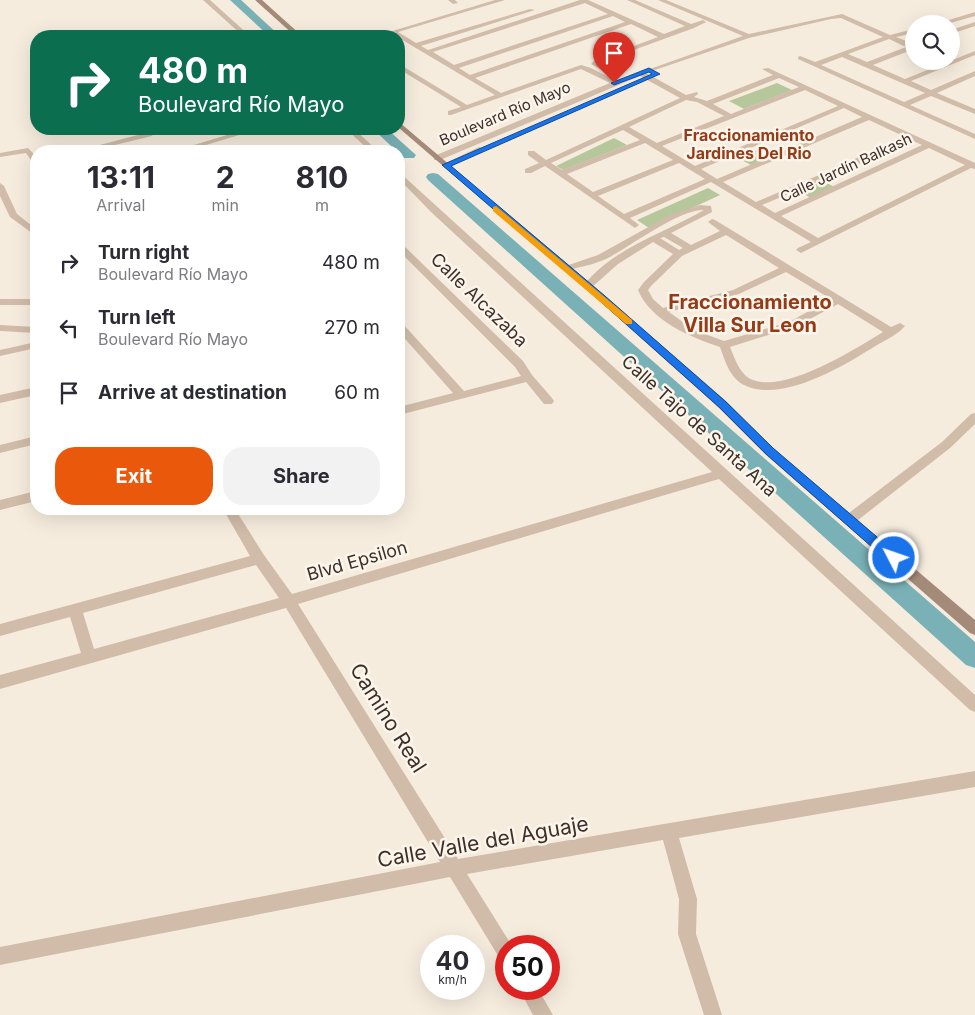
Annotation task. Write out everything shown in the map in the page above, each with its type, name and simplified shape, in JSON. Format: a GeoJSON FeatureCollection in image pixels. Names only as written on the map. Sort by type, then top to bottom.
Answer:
{"type":"FeatureCollection","features":[{"type":"Feature","properties":{"kind":"main road"},"geometry":{"type":"LineString","coordinates":[[258,0],[292,30]]}},
{"type":"Feature","properties":{"kind":"main road"},"geometry":{"type":"LineString","coordinates":[[405,129],[588,286],[715,398],[769,451],[975,628]]}},
{"type":"Feature","properties":{"kind":"street"},"geometry":{"type":"LineString","coordinates":[[206,0],[240,30]]}},
{"type":"Feature","properties":{"kind":"street"},"geometry":{"type":"LineString","coordinates":[[400,30],[502,0]]}},
{"type":"Feature","properties":{"kind":"street"},"geometry":{"type":"LineString","coordinates":[[630,0],[692,26]]}},
{"type":"Feature","properties":{"kind":"street"},"geometry":{"type":"LineString","coordinates":[[661,0],[759,41]]}},
{"type":"Feature","properties":{"kind":"street"},"geometry":{"type":"LineString","coordinates":[[427,52],[585,1],[664,37]]}},
{"type":"Feature","properties":{"kind":"street"},"geometry":{"type":"LineString","coordinates":[[416,45],[538,8]]}},
{"type":"Feature","properties":{"kind":"street"},"geometry":{"type":"LineString","coordinates":[[453,68],[614,14]]}},
{"type":"Feature","properties":{"kind":"street"},"geometry":{"type":"LineString","coordinates":[[961,18],[975,14]]}},
{"type":"Feature","properties":{"kind":"street","name":"Boulevard Río Mayo"},"geometry":{"type":"LineString","coordinates":[[526,130],[649,73],[748,36],[831,17],[843,18]]}},
{"type":"Feature","properties":{"kind":"street"},"geometry":{"type":"LineString","coordinates":[[505,18],[516,24]]}},
{"type":"Feature","properties":{"kind":"street"},"geometry":{"type":"LineString","coordinates":[[843,18],[905,44]]}},
{"type":"Feature","properties":{"kind":"street","name":"Boulevard Río Mayo"},"geometry":{"type":"LineString","coordinates":[[437,158],[640,73],[657,74],[759,41],[843,18]]}},
{"type":"Feature","properties":{"kind":"street"},"geometry":{"type":"LineString","coordinates":[[961,18],[974,24]]}},
{"type":"Feature","properties":{"kind":"street"},"geometry":{"type":"LineString","coordinates":[[495,21],[507,27]]}},
{"type":"Feature","properties":{"kind":"street"},"geometry":{"type":"LineString","coordinates":[[470,78],[631,22]]}},
{"type":"Feature","properties":{"kind":"street"},"geometry":{"type":"LineString","coordinates":[[623,79],[594,64],[600,60],[703,22]]}},
{"type":"Feature","properties":{"kind":"street"},"geometry":{"type":"LineString","coordinates":[[960,29],[974,24]]}},
{"type":"Feature","properties":{"kind":"street"},"geometry":{"type":"LineString","coordinates":[[814,65],[905,33]]}},
{"type":"Feature","properties":{"kind":"street"},"geometry":{"type":"LineString","coordinates":[[544,38],[561,46]]}},
{"type":"Feature","properties":{"kind":"street"},"geometry":{"type":"LineString","coordinates":[[405,39],[500,95]]}},
{"type":"Feature","properties":{"kind":"street"},"geometry":{"type":"LineString","coordinates":[[534,41],[551,50]]}},
{"type":"Feature","properties":{"kind":"street"},"geometry":{"type":"LineString","coordinates":[[867,65],[905,50]]}},
{"type":"Feature","properties":{"kind":"street"},"geometry":{"type":"LineString","coordinates":[[960,62],[975,53]]}},
{"type":"Feature","properties":{"kind":"street"},"geometry":{"type":"LineString","coordinates":[[842,54],[974,111]]}},
{"type":"Feature","properties":{"kind":"street"},"geometry":{"type":"LineString","coordinates":[[800,58],[975,137]]}},
{"type":"Feature","properties":{"kind":"street"},"geometry":{"type":"LineString","coordinates":[[960,66],[974,72]]}},
{"type":"Feature","properties":{"kind":"street"},"geometry":{"type":"LineString","coordinates":[[451,113],[581,67],[589,69],[614,83]]}},
{"type":"Feature","properties":{"kind":"street"},"geometry":{"type":"LineString","coordinates":[[766,69],[974,166]]}},
{"type":"Feature","properties":{"kind":"street"},"geometry":{"type":"LineString","coordinates":[[405,70],[466,107]]}},
{"type":"Feature","properties":{"kind":"street"},"geometry":{"type":"LineString","coordinates":[[906,81],[933,70]]}},
{"type":"Feature","properties":{"kind":"street"},"geometry":{"type":"LineString","coordinates":[[964,71],[974,72]]}},
{"type":"Feature","properties":{"kind":"street"},"geometry":{"type":"LineString","coordinates":[[904,105],[974,72]]}},
{"type":"Feature","properties":{"kind":"street"},"geometry":{"type":"LineString","coordinates":[[649,73],[686,98]]}},
{"type":"Feature","properties":{"kind":"street"},"geometry":{"type":"LineString","coordinates":[[657,74],[731,117]]}},
{"type":"Feature","properties":{"kind":"street"},"geometry":{"type":"LineString","coordinates":[[707,104],[780,75]]}},
{"type":"Feature","properties":{"kind":"street"},"geometry":{"type":"LineString","coordinates":[[656,146],[806,87]]}},
{"type":"Feature","properties":{"kind":"street"},"geometry":{"type":"LineString","coordinates":[[528,171],[686,98],[697,97]]}},
{"type":"Feature","properties":{"kind":"street"},"geometry":{"type":"LineString","coordinates":[[694,168],[768,138],[777,138],[846,106]]}},
{"type":"Feature","properties":{"kind":"street"},"geometry":{"type":"LineString","coordinates":[[624,217],[793,147],[802,147],[869,117]]}},
{"type":"Feature","properties":{"kind":"street"},"geometry":{"type":"LineString","coordinates":[[624,127],[818,242]]}},
{"type":"Feature","properties":{"kind":"street"},"geometry":{"type":"LineString","coordinates":[[105,145],[146,135]]}},
{"type":"Feature","properties":{"kind":"street"},"geometry":{"type":"LineString","coordinates":[[199,145],[234,135]]}},
{"type":"Feature","properties":{"kind":"street"},"geometry":{"type":"LineString","coordinates":[[357,135],[367,145]]}},
{"type":"Feature","properties":{"kind":"street","name":"Calle Jardín Balkash"},"geometry":{"type":"LineString","coordinates":[[756,205],[843,168],[910,136]]}},
{"type":"Feature","properties":{"kind":"street"},"geometry":{"type":"LineString","coordinates":[[777,138],[793,147]]}},
{"type":"Feature","properties":{"kind":"street"},"geometry":{"type":"LineString","coordinates":[[560,174],[646,140]]}},
{"type":"Feature","properties":{"kind":"street","name":"Calle Jardín Balkash"},"geometry":{"type":"LineString","coordinates":[[775,216],[852,183],[930,145]]}},
{"type":"Feature","properties":{"kind":"street","name":"Boulevard Río Mayo"},"geometry":{"type":"LineString","coordinates":[[446,165],[490,146]]}},
{"type":"Feature","properties":{"kind":"street"},"geometry":{"type":"LineString","coordinates":[[0,155],[28,150],[30,153]]}},
{"type":"Feature","properties":{"kind":"street"},"geometry":{"type":"LineString","coordinates":[[531,153],[635,225]]}},
{"type":"Feature","properties":{"kind":"street"},"geometry":{"type":"LineString","coordinates":[[0,163],[30,159]]}},
{"type":"Feature","properties":{"kind":"street"},"geometry":{"type":"LineString","coordinates":[[592,195],[680,160]]}},
{"type":"Feature","properties":{"kind":"street"},"geometry":{"type":"LineString","coordinates":[[801,250],[974,166]]}},
{"type":"Feature","properties":{"kind":"street"},"geometry":{"type":"LineString","coordinates":[[843,168],[861,178]]}},
{"type":"Feature","properties":{"kind":"street"},"geometry":{"type":"LineString","coordinates":[[834,172],[852,183]]}},
{"type":"Feature","properties":{"kind":"street","name":"Calle Tajo de Santa Ana"},"geometry":{"type":"LineString","coordinates":[[405,180],[441,216],[975,705]]}},
{"type":"Feature","properties":{"kind":"street"},"geometry":{"type":"LineString","coordinates":[[0,186],[13,215],[30,228]]}},
{"type":"Feature","properties":{"kind":"street"},"geometry":{"type":"LineString","coordinates":[[565,268],[604,256],[658,225],[698,207],[708,208],[708,212],[653,238],[615,261],[588,286]]}},
{"type":"Feature","properties":{"kind":"street"},"geometry":{"type":"LineString","coordinates":[[712,222],[837,300],[895,329],[824,371],[776,386],[761,388],[748,383],[738,375],[724,345]]}},
{"type":"Feature","properties":{"kind":"street"},"geometry":{"type":"LineString","coordinates":[[728,231],[679,254],[646,284],[643,290],[646,298],[688,331],[724,345],[793,324],[837,300]]}},
{"type":"Feature","properties":{"kind":"street"},"geometry":{"type":"LineString","coordinates":[[664,233],[691,249]]}},
{"type":"Feature","properties":{"kind":"street"},"geometry":{"type":"LineString","coordinates":[[653,238],[679,254]]}},
{"type":"Feature","properties":{"kind":"street","name":"Calle Alcazaba"},"geometry":{"type":"LineString","coordinates":[[405,253],[519,364],[528,378],[548,401]]}},
{"type":"Feature","properties":{"kind":"street"},"geometry":{"type":"LineString","coordinates":[[604,256],[615,261]]}},
{"type":"Feature","properties":{"kind":"street"},"geometry":{"type":"LineString","coordinates":[[662,311],[736,292],[786,268]]}},
{"type":"Feature","properties":{"kind":"street"},"geometry":{"type":"LineString","coordinates":[[2,305],[30,303]]}},
{"type":"Feature","properties":{"kind":"street"},"geometry":{"type":"LineString","coordinates":[[0,328],[30,330]]}},
{"type":"Feature","properties":{"kind":"street"},"geometry":{"type":"LineString","coordinates":[[405,333],[462,396]]}},
{"type":"Feature","properties":{"kind":"street"},"geometry":{"type":"LineString","coordinates":[[0,353],[30,346]]}},
{"type":"Feature","properties":{"kind":"street"},"geometry":{"type":"LineString","coordinates":[[405,410],[528,378]]}},
{"type":"Feature","properties":{"kind":"street"},"geometry":{"type":"LineString","coordinates":[[0,399],[30,392]]}},
{"type":"Feature","properties":{"kind":"street"},"geometry":{"type":"LineString","coordinates":[[849,520],[946,445],[975,417]]}},
{"type":"Feature","properties":{"kind":"street"},"geometry":{"type":"LineString","coordinates":[[0,449],[30,442]]}},
{"type":"Feature","properties":{"kind":"street","name":"Blvd Epsilon"},"geometry":{"type":"LineString","coordinates":[[0,682],[723,473]]}},
{"type":"Feature","properties":{"kind":"street"},"geometry":{"type":"LineString","coordinates":[[0,505],[30,498]]}},
{"type":"Feature","properties":{"kind":"street","name":"Camino Real"},"geometry":{"type":"LineString","coordinates":[[232,515],[259,559],[289,600],[495,935]]}},
{"type":"Feature","properties":{"kind":"street"},"geometry":{"type":"LineString","coordinates":[[0,630],[259,559]]}},
{"type":"Feature","properties":{"kind":"street"},"geometry":{"type":"LineString","coordinates":[[75,609],[89,657]]}},
{"type":"Feature","properties":{"kind":"street","name":"Calle Valle del Aguaje"},"geometry":{"type":"LineString","coordinates":[[0,956],[454,868],[975,779]]}},
{"type":"Feature","properties":{"kind":"street"},"geometry":{"type":"LineString","coordinates":[[669,831],[688,899],[688,934],[713,1015]]}},
{"type":"Feature","properties":{"kind":"street"},"geometry":{"type":"LineString","coordinates":[[535,1000],[544,1015]]}},
{"type":"Feature","properties":{"kind":"green space"},"geometry":{"type":"Polygon","coordinates":[[[777,83],[792,90],[744,109],[729,101],[777,83]]]}},
{"type":"Feature","properties":{"kind":"green space"},"geometry":{"type":"Polygon","coordinates":[[[614,138],[627,145],[563,170],[556,166],[614,138]]]}},
{"type":"Feature","properties":{"kind":"green space"},"geometry":{"type":"Polygon","coordinates":[[[762,148],[775,155],[751,165],[738,158],[762,148]]]}},
{"type":"Feature","properties":{"kind":"green space"},"geometry":{"type":"Polygon","coordinates":[[[823,181],[838,189],[814,200],[799,191],[823,181]]]}},
{"type":"Feature","properties":{"kind":"green space"},"geometry":{"type":"Polygon","coordinates":[[[708,188],[720,195],[649,228],[637,220],[708,188]]]}},
{"type":"Feature","properties":{"kind":"waterway"},"geometry":{"type":"LineString","coordinates":[[235,0],[268,30]]}},
{"type":"Feature","properties":{"kind":"waterway"},"geometry":{"type":"LineString","coordinates":[[386,135],[397,145]]}},
{"type":"Feature","properties":{"kind":"waterway"},"geometry":{"type":"LineString","coordinates":[[405,152],[409,155]]}},
{"type":"Feature","properties":{"kind":"waterway"},"geometry":{"type":"LineString","coordinates":[[433,177],[975,657]]}},
{"type":"Feature","properties":{"kind":"slow traffic"},"geometry":{"type":"LineString","coordinates":[[496,209],[629,322]]}},
{"type":"Feature","properties":{"kind":"district","name":"Fraccionamiento Jardines Del Rio"},"geometry":{"type":"Point","coordinates":[749,144]}},
{"type":"Feature","properties":{"kind":"district","name":"Fraccionamiento Villa Sur Leon"},"geometry":{"type":"Point","coordinates":[750,314]}},
{"type":"Feature","properties":{"kind":"route"},"geometry":{"type":"LineString","coordinates":[[614,83],[649,70],[657,74],[446,165],[602,298],[722,404],[769,451],[894,558]]}}]}
